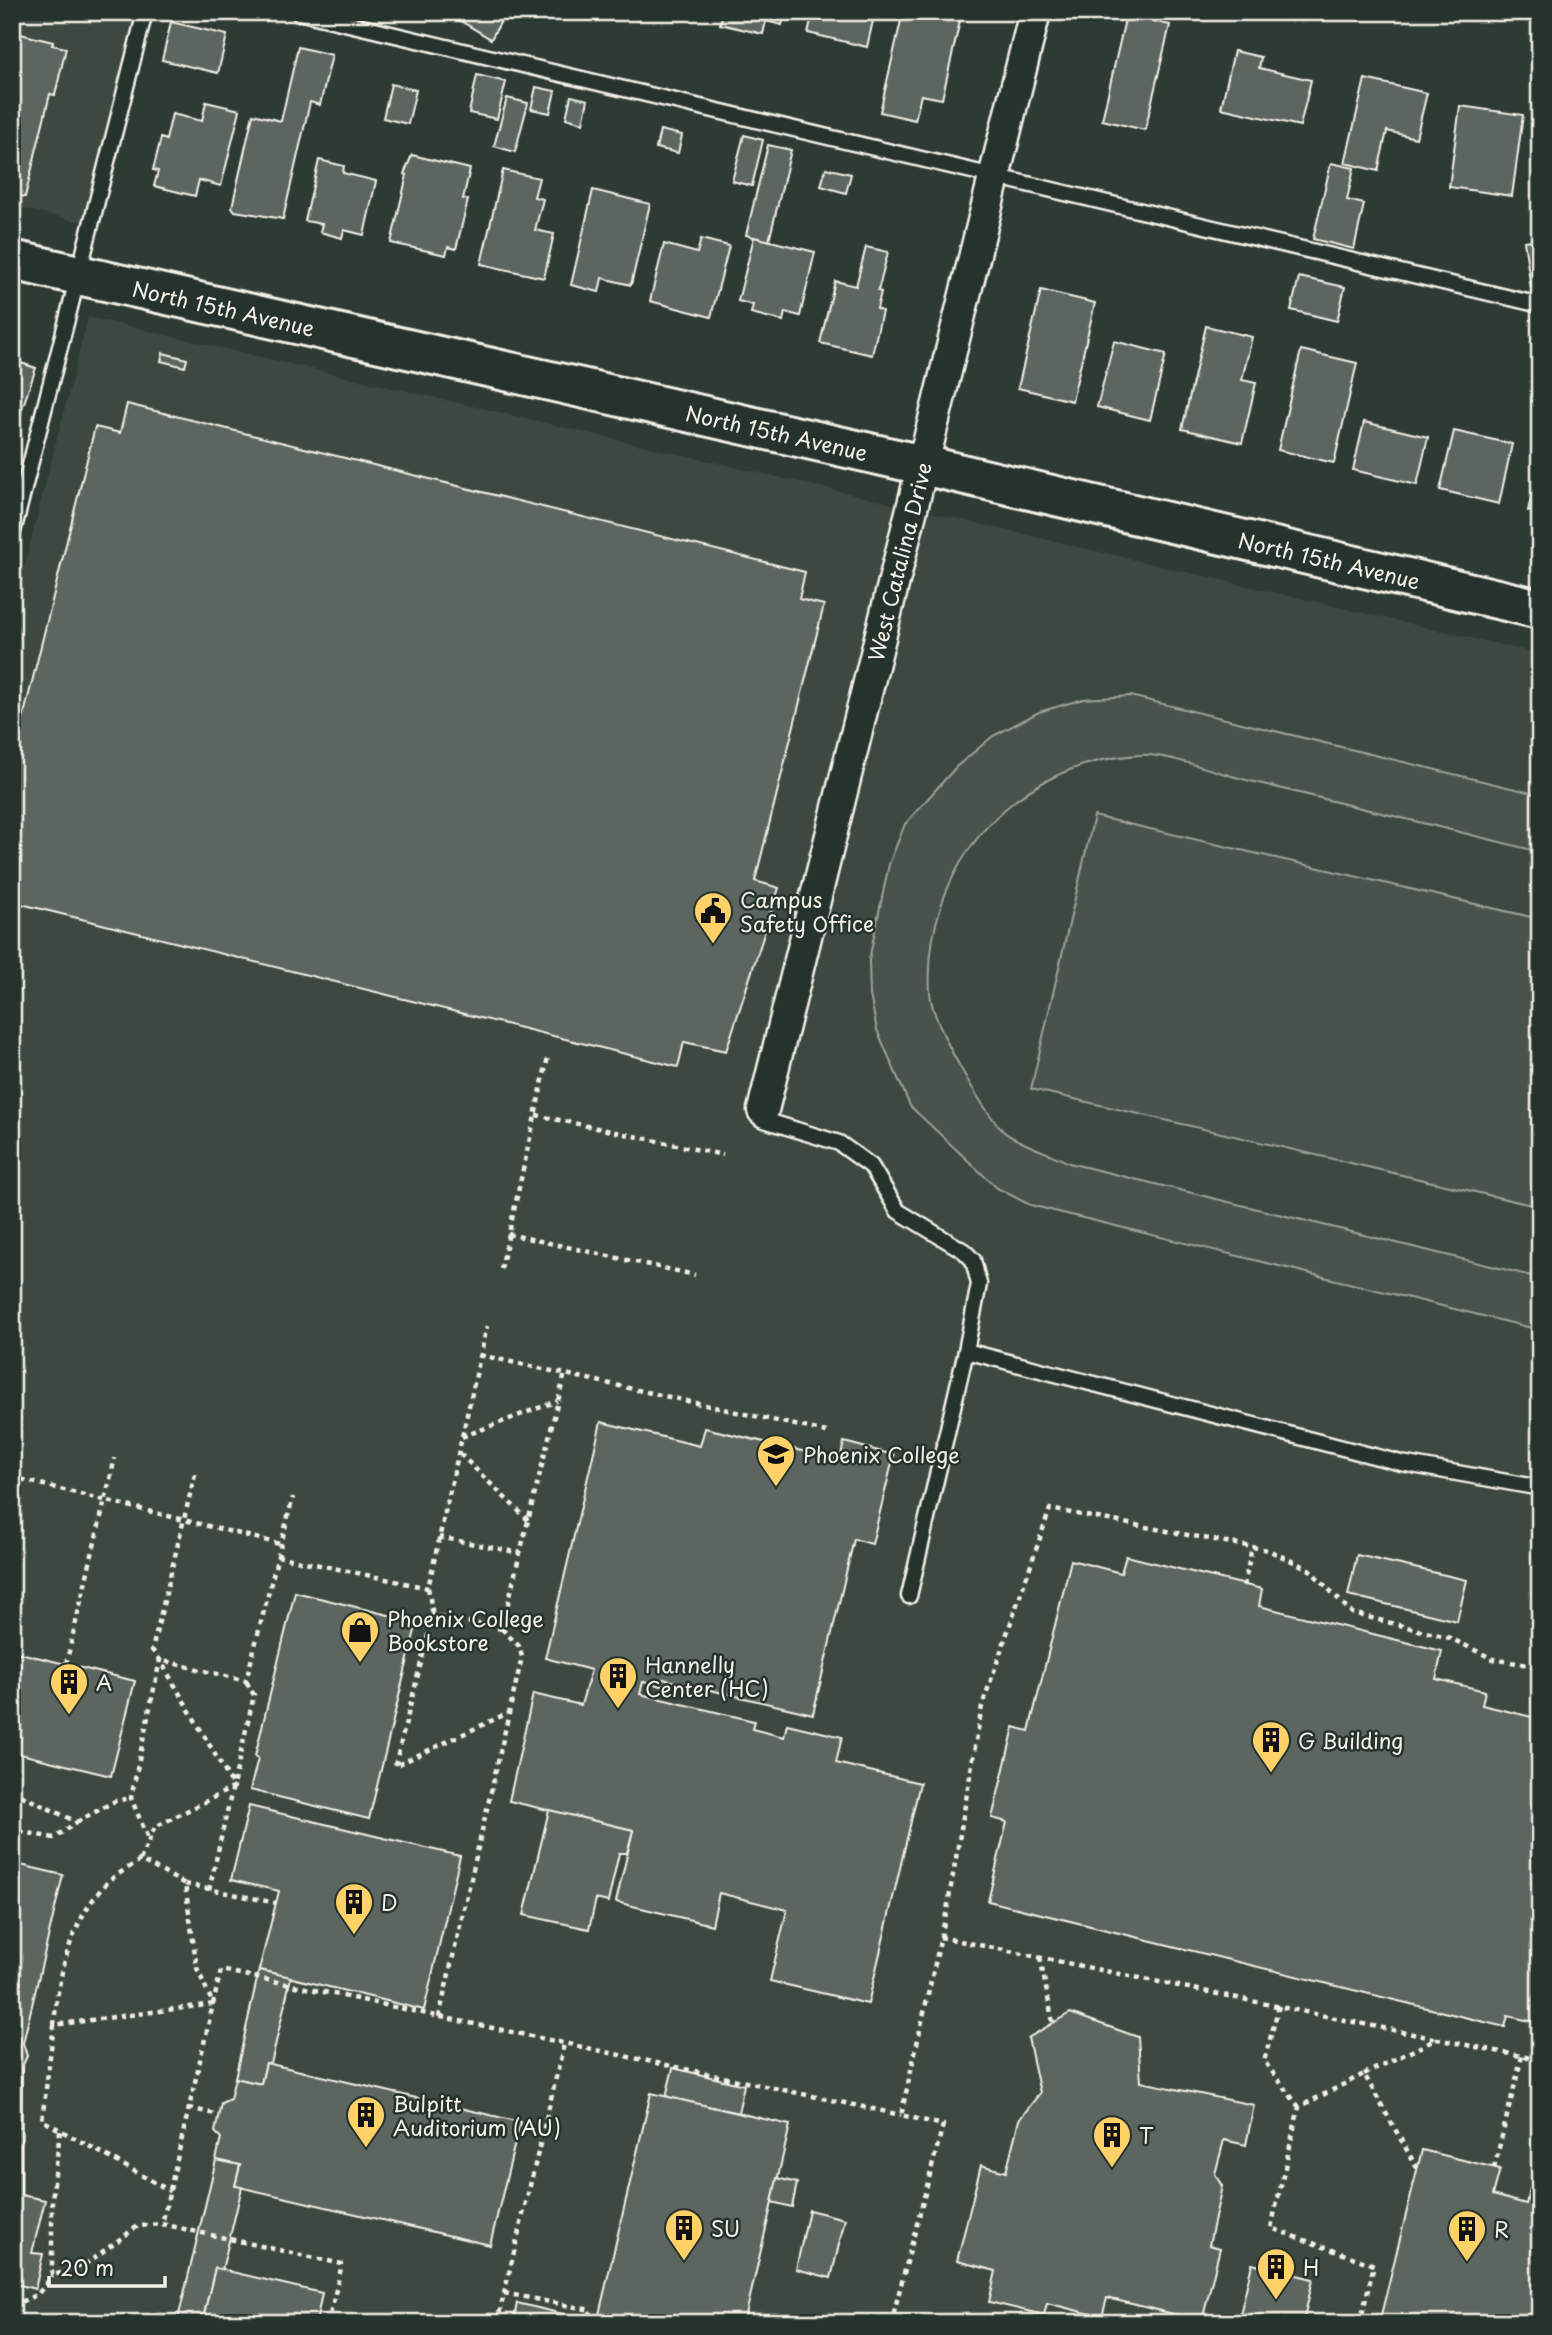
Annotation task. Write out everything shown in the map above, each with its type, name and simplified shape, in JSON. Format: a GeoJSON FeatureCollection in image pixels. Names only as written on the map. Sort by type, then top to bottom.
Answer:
{"type":"FeatureCollection","features":[{"type":"Feature","properties":{"kind":"street","name":"West Catalina Drive"},"geometry":{"type":"LineString","coordinates":[[762,1115],[1035,12]]}},
{"type":"Feature","properties":{"kind":"street","name":"North 15th Avenue"},"geometry":{"type":"LineString","coordinates":[[12,260],[922,465],[1540,609]]}},
{"type":"Feature","properties":{"kind":"lane"},"geometry":{"type":"LineString","coordinates":[[12,536],[145,12]]}},
{"type":"Feature","properties":{"kind":"lane"},"geometry":{"type":"LineString","coordinates":[[298,12],[1540,305]]}},
{"type":"Feature","properties":{"kind":"lane"},"geometry":{"type":"LineString","coordinates":[[762,1115],[839,1143],[871,1166],[898,1212],[964,1251],[973,1260],[979,1284],[909,1596]]}},
{"type":"Feature","properties":{"kind":"lane"},"geometry":{"type":"LineString","coordinates":[[966,1351],[1401,1463],[1535,1487],[1540,1484]]}},
{"type":"Feature","properties":{"kind":"path"},"geometry":{"type":"LineString","coordinates":[[501,1269],[548,1057]]}},
{"type":"Feature","properties":{"kind":"path"},"geometry":{"type":"LineString","coordinates":[[535,1115],[723,1155]]}},
{"type":"Feature","properties":{"kind":"path"},"geometry":{"type":"LineString","coordinates":[[509,1234],[695,1275]]}},
{"type":"Feature","properties":{"kind":"path"},"geometry":{"type":"LineString","coordinates":[[487,1326],[428,1588],[433,1615],[395,1766],[509,1713]]}},
{"type":"Feature","properties":{"kind":"path"},"geometry":{"type":"LineString","coordinates":[[480,1355],[831,1433]]}},
{"type":"Feature","properties":{"kind":"path"},"geometry":{"type":"LineString","coordinates":[[502,1629],[565,1373]]}},
{"type":"Feature","properties":{"kind":"path"},"geometry":{"type":"LineString","coordinates":[[461,1437],[558,1400]]}},
{"type":"Feature","properties":{"kind":"path"},"geometry":{"type":"LineString","coordinates":[[459,1454],[528,1520]]}},
{"type":"Feature","properties":{"kind":"path"},"geometry":{"type":"LineString","coordinates":[[66,1664],[116,1458]]}},
{"type":"Feature","properties":{"kind":"path"},"geometry":{"type":"LineString","coordinates":[[195,1474],[152,1650],[234,1787]]}},
{"type":"Feature","properties":{"kind":"path"},"geometry":{"type":"LineString","coordinates":[[12,1477],[280,1544]]}},
{"type":"Feature","properties":{"kind":"path"},"geometry":{"type":"LineString","coordinates":[[209,1889],[254,1695],[246,1681],[293,1497]]}},
{"type":"Feature","properties":{"kind":"path"},"geometry":{"type":"LineString","coordinates":[[901,2115],[971,1782],[982,1706],[1050,1509],[1268,1550],[1309,1569],[1352,1613],[1450,1637],[1493,1659],[1540,1667]]}},
{"type":"Feature","properties":{"kind":"path"},"geometry":{"type":"LineString","coordinates":[[439,1537],[520,1553]]}},
{"type":"Feature","properties":{"kind":"path"},"geometry":{"type":"LineString","coordinates":[[1244,1586],[1252,1547]]}},
{"type":"Feature","properties":{"kind":"path"},"geometry":{"type":"LineString","coordinates":[[277,1556],[428,1588]]}},
{"type":"Feature","properties":{"kind":"path"},"geometry":{"type":"LineString","coordinates":[[433,1615],[502,1629],[519,1646],[522,1657],[439,2017]]}},
{"type":"Feature","properties":{"kind":"path"},"geometry":{"type":"LineString","coordinates":[[160,1660],[246,1681]]}},
{"type":"Feature","properties":{"kind":"path"},"geometry":{"type":"LineString","coordinates":[[149,1841],[131,1798],[160,1660]]}},
{"type":"Feature","properties":{"kind":"path"},"geometry":{"type":"LineString","coordinates":[[170,2191],[42,2120],[57,1991],[83,1917],[105,1884],[140,1860],[155,1827],[234,1787]]}},
{"type":"Feature","properties":{"kind":"path"},"geometry":{"type":"LineString","coordinates":[[12,1791],[77,1822]]}},
{"type":"Feature","properties":{"kind":"path"},"geometry":{"type":"LineString","coordinates":[[12,1830],[54,1838],[115,1801],[131,1798]]}},
{"type":"Feature","properties":{"kind":"path"},"geometry":{"type":"LineString","coordinates":[[140,1860],[185,1884],[276,1903]]}},
{"type":"Feature","properties":{"kind":"path"},"geometry":{"type":"LineString","coordinates":[[185,1884],[197,1968],[214,2004]]}},
{"type":"Feature","properties":{"kind":"path"},"geometry":{"type":"LineString","coordinates":[[940,1937],[1540,2060]]}},
{"type":"Feature","properties":{"kind":"path"},"geometry":{"type":"LineString","coordinates":[[1040,1958],[1053,2023]]}},
{"type":"Feature","properties":{"kind":"path"},"geometry":{"type":"LineString","coordinates":[[162,2224],[221,1970],[943,2125],[891,2323]]}},
{"type":"Feature","properties":{"kind":"path"},"geometry":{"type":"LineString","coordinates":[[54,2025],[214,2004]]}},
{"type":"Feature","properties":{"kind":"path"},"geometry":{"type":"LineString","coordinates":[[1279,2006],[1264,2061],[1299,2107]]}},
{"type":"Feature","properties":{"kind":"path"},"geometry":{"type":"LineString","coordinates":[[1299,2107],[1437,2039]]}},
{"type":"Feature","properties":{"kind":"path"},"geometry":{"type":"LineString","coordinates":[[497,2323],[564,2044]]}},
{"type":"Feature","properties":{"kind":"path"},"geometry":{"type":"LineString","coordinates":[[1494,2168],[1522,2056]]}},
{"type":"Feature","properties":{"kind":"path"},"geometry":{"type":"LineString","coordinates":[[1364,2074],[1417,2168]]}},
{"type":"Feature","properties":{"kind":"path"},"geometry":{"type":"LineString","coordinates":[[1299,2107],[1271,2228],[1374,2265],[1360,2323]]}},
{"type":"Feature","properties":{"kind":"path"},"geometry":{"type":"LineString","coordinates":[[189,2108],[219,2115]]}},
{"type":"Feature","properties":{"kind":"path"},"geometry":{"type":"LineString","coordinates":[[52,2276],[52,2200],[60,2131]]}},
{"type":"Feature","properties":{"kind":"path"},"geometry":{"type":"LineString","coordinates":[[12,2306],[38,2294],[52,2276],[87,2263],[138,2226],[162,2224],[342,2264],[328,2323]]}},
{"type":"Feature","properties":{"kind":"path"},"geometry":{"type":"LineString","coordinates":[[505,2293],[591,2310],[589,2323]]}},
{"type":"Feature","properties":{"kind":"shaded area"},"geometry":{"type":"Polygon","coordinates":[[[12,12],[152,12],[98,226],[12,206],[12,12]]]}},
{"type":"Feature","properties":{"kind":"shaded area","name":"Phoenix College"},"geometry":{"type":"Polygon","coordinates":[[[88,317],[1540,654],[1540,2323],[12,2323],[12,602],[15,603],[88,317]]]}},
{"type":"Feature","properties":{"kind":"shaded area"},"geometry":{"type":"Polygon","coordinates":[[[1130,696],[1540,795],[1540,852],[1150,755],[1095,762],[1053,777],[1016,800],[985,829],[960,863],[942,903],[932,946],[930,992],[933,1006],[948,1043],[982,1104],[1008,1135],[1069,1163],[1540,1278],[1540,1330],[1030,1205],[997,1188],[910,1106],[877,1030],[870,995],[869,960],[889,864],[905,824],[956,767],[993,736],[1039,712],[1083,699],[1130,696]]]}},
{"type":"Feature","properties":{"kind":"shaded area"},"geometry":{"type":"Polygon","coordinates":[[[1094,816],[1540,919],[1540,1207],[1031,1089],[1094,816]]]}},
{"type":"Feature","properties":{"kind":"building"},"geometry":{"type":"Polygon","coordinates":[[[459,12],[506,12],[491,39],[456,18],[459,12]]]}},
{"type":"Feature","properties":{"kind":"building"},"geometry":{"type":"Polygon","coordinates":[[[723,12],[785,12],[782,25],[766,21],[763,34],[720,24],[723,12]]]}},
{"type":"Feature","properties":{"kind":"building"},"geometry":{"type":"Polygon","coordinates":[[[813,12],[875,12],[867,47],[808,33],[813,12]]]}},
{"type":"Feature","properties":{"kind":"building"},"geometry":{"type":"Polygon","coordinates":[[[903,12],[962,12],[942,99],[921,95],[915,120],[880,112],[903,12]]]}},
{"type":"Feature","properties":{"kind":"building"},"geometry":{"type":"Polygon","coordinates":[[[1126,15],[1170,25],[1145,130],[1102,120],[1126,15]]]}},
{"type":"Feature","properties":{"kind":"building"},"geometry":{"type":"Polygon","coordinates":[[[171,22],[227,35],[218,73],[162,60],[171,22]]]}},
{"type":"Feature","properties":{"kind":"building"},"geometry":{"type":"Polygon","coordinates":[[[12,32],[66,48],[55,95],[50,94],[25,197],[12,194],[12,32]]]}},
{"type":"Feature","properties":{"kind":"building"},"geometry":{"type":"Polygon","coordinates":[[[298,47],[332,55],[320,105],[310,102],[283,219],[235,211],[232,207],[253,114],[281,121],[298,47]]]}},
{"type":"Feature","properties":{"kind":"building"},"geometry":{"type":"Polygon","coordinates":[[[1234,51],[1261,57],[1259,68],[1311,80],[1300,126],[1221,108],[1234,51]]]}},
{"type":"Feature","properties":{"kind":"building"},"geometry":{"type":"Polygon","coordinates":[[[477,75],[506,82],[497,119],[469,113],[477,75]]]}},
{"type":"Feature","properties":{"kind":"building"},"geometry":{"type":"Polygon","coordinates":[[[1365,79],[1427,93],[1416,138],[1387,131],[1378,171],[1345,163],[1365,79]]]}},
{"type":"Feature","properties":{"kind":"building"},"geometry":{"type":"Polygon","coordinates":[[[391,84],[416,90],[408,124],[383,118],[391,84]]]}},
{"type":"Feature","properties":{"kind":"building"},"geometry":{"type":"Polygon","coordinates":[[[536,87],[555,91],[550,113],[531,109],[536,87]]]}},
{"type":"Feature","properties":{"kind":"building"},"geometry":{"type":"Polygon","coordinates":[[[571,96],[588,100],[583,123],[566,118],[571,96]]]}},
{"type":"Feature","properties":{"kind":"building"},"geometry":{"type":"Polygon","coordinates":[[[507,98],[528,103],[515,152],[494,146],[507,98]]]}},
{"type":"Feature","properties":{"kind":"building"},"geometry":{"type":"Polygon","coordinates":[[[206,102],[240,110],[221,186],[199,180],[195,196],[154,186],[158,171],[153,170],[161,138],[166,140],[172,114],[202,121],[206,102]]]}},
{"type":"Feature","properties":{"kind":"building"},"geometry":{"type":"Polygon","coordinates":[[[1460,106],[1523,115],[1512,196],[1449,187],[1460,106]]]}},
{"type":"Feature","properties":{"kind":"building"},"geometry":{"type":"Polygon","coordinates":[[[660,130],[682,135],[678,153],[656,148],[660,130]]]}},
{"type":"Feature","properties":{"kind":"building"},"geometry":{"type":"Polygon","coordinates":[[[744,135],[763,140],[752,186],[732,181],[744,135]]]}},
{"type":"Feature","properties":{"kind":"building"},"geometry":{"type":"Polygon","coordinates":[[[768,145],[791,150],[769,241],[746,235],[768,145]]]}},
{"type":"Feature","properties":{"kind":"building"},"geometry":{"type":"Polygon","coordinates":[[[412,155],[470,169],[463,199],[468,200],[456,249],[448,247],[446,255],[391,243],[407,175],[404,174],[412,155]]]}},
{"type":"Feature","properties":{"kind":"building"},"geometry":{"type":"Polygon","coordinates":[[[319,160],[344,166],[343,173],[376,181],[364,235],[344,230],[342,238],[320,232],[322,224],[305,221],[319,160]]]}},
{"type":"Feature","properties":{"kind":"building"},"geometry":{"type":"Polygon","coordinates":[[[1331,163],[1354,168],[1347,200],[1364,204],[1354,249],[1313,239],[1331,163]]]}},
{"type":"Feature","properties":{"kind":"building"},"geometry":{"type":"Polygon","coordinates":[[[826,168],[851,174],[846,193],[821,186],[826,168]]]}},
{"type":"Feature","properties":{"kind":"building"},"geometry":{"type":"Polygon","coordinates":[[[503,170],[539,178],[534,197],[543,199],[535,230],[554,234],[544,278],[481,264],[503,170]]]}},
{"type":"Feature","properties":{"kind":"building"},"geometry":{"type":"Polygon","coordinates":[[[593,190],[650,204],[631,285],[602,278],[599,292],[571,285],[593,190]]]}},
{"type":"Feature","properties":{"kind":"building"},"geometry":{"type":"Polygon","coordinates":[[[754,237],[815,252],[800,316],[785,312],[783,321],[751,313],[753,305],[738,301],[754,237]]]}},
{"type":"Feature","properties":{"kind":"building"},"geometry":{"type":"Polygon","coordinates":[[[701,239],[729,246],[711,317],[650,301],[664,244],[697,253],[701,239]]]}},
{"type":"Feature","properties":{"kind":"building"},"geometry":{"type":"Polygon","coordinates":[[[1540,239],[1540,287],[1531,288],[1524,241],[1540,239]]]}},
{"type":"Feature","properties":{"kind":"building"},"geometry":{"type":"Polygon","coordinates":[[[866,247],[888,252],[878,291],[881,292],[877,309],[882,311],[872,355],[820,343],[835,281],[856,286],[866,247]]]}},
{"type":"Feature","properties":{"kind":"building"},"geometry":{"type":"Polygon","coordinates":[[[1299,277],[1345,287],[1337,321],[1291,310],[1299,277]]]}},
{"type":"Feature","properties":{"kind":"building"},"geometry":{"type":"Polygon","coordinates":[[[1041,290],[1095,303],[1072,401],[1018,388],[1041,290]]]}},
{"type":"Feature","properties":{"kind":"building"},"geometry":{"type":"Polygon","coordinates":[[[1206,326],[1252,337],[1242,380],[1256,383],[1242,443],[1182,429],[1206,326]]]}},
{"type":"Feature","properties":{"kind":"building"},"geometry":{"type":"Polygon","coordinates":[[[1114,341],[1166,354],[1150,420],[1097,407],[1114,341]]]}},
{"type":"Feature","properties":{"kind":"building"},"geometry":{"type":"Polygon","coordinates":[[[1301,350],[1357,363],[1334,463],[1278,450],[1301,350]]]}},
{"type":"Feature","properties":{"kind":"building"},"geometry":{"type":"Polygon","coordinates":[[[163,353],[187,359],[185,367],[161,361],[163,353]]]}},
{"type":"Feature","properties":{"kind":"building"},"geometry":{"type":"Polygon","coordinates":[[[12,360],[36,368],[12,438],[12,360]]]}},
{"type":"Feature","properties":{"kind":"building"},"geometry":{"type":"Polygon","coordinates":[[[127,404],[805,572],[799,599],[824,605],[755,881],[779,888],[726,1051],[684,1042],[678,1067],[17,903],[20,894],[12,892],[12,763],[95,427],[120,433],[127,404]]]}},
{"type":"Feature","properties":{"kind":"building"},"geometry":{"type":"Polygon","coordinates":[[[1364,422],[1428,437],[1417,485],[1353,470],[1364,422]]]}},
{"type":"Feature","properties":{"kind":"building"},"geometry":{"type":"Polygon","coordinates":[[[1454,431],[1512,444],[1499,504],[1440,490],[1454,431]]]}},
{"type":"Feature","properties":{"kind":"building"},"geometry":{"type":"Polygon","coordinates":[[[1540,459],[1540,513],[1528,511],[1540,459]]]}},
{"type":"Feature","properties":{"kind":"building","name":"Hannelly Center (HC)"},"geometry":{"type":"Polygon","coordinates":[[[601,1422],[700,1446],[705,1428],[840,1460],[844,1442],[894,1455],[872,1544],[854,1539],[813,1714],[663,1679],[662,1686],[643,1682],[640,1694],[754,1721],[752,1729],[784,1737],[787,1724],[842,1737],[836,1763],[920,1783],[868,2004],[770,1981],[787,1910],[719,1893],[712,1925],[616,1902],[633,1830],[509,1801],[533,1694],[581,1705],[591,1670],[545,1658],[601,1422]]]}},
{"type":"Feature","properties":{"kind":"building"},"geometry":{"type":"Polygon","coordinates":[[[1357,1555],[1467,1580],[1457,1621],[1348,1595],[1357,1555]]]}},
{"type":"Feature","properties":{"kind":"building","name":"G Building"},"geometry":{"type":"Polygon","coordinates":[[[1126,1556],[1262,1589],[1259,1606],[1442,1651],[1436,1679],[1485,1691],[1482,1705],[1540,1719],[1540,1999],[1534,2022],[1508,2016],[1505,2027],[988,1901],[1007,1822],[992,1818],[1014,1727],[1029,1731],[1071,1560],[1121,1573],[1126,1556]]]}},
{"type":"Feature","properties":{"kind":"building"},"geometry":{"type":"Polygon","coordinates":[[[295,1592],[417,1622],[369,1819],[250,1790],[258,1758],[255,1756],[295,1592]]]}},
{"type":"Feature","properties":{"kind":"building","name":"A"},"geometry":{"type":"Polygon","coordinates":[[[12,1651],[135,1681],[111,1776],[12,1752],[12,1651]]]}},
{"type":"Feature","properties":{"kind":"building","name":"D"},"geometry":{"type":"Polygon","coordinates":[[[249,1806],[460,1856],[424,2010],[259,1970],[279,1891],[231,1880],[249,1806]]]}},
{"type":"Feature","properties":{"kind":"building"},"geometry":{"type":"Polygon","coordinates":[[[549,1810],[633,1830],[627,1853],[619,1853],[608,1902],[596,1899],[589,1929],[524,1915],[549,1810]]]}},
{"type":"Feature","properties":{"kind":"building"},"geometry":{"type":"Polygon","coordinates":[[[12,1863],[63,1875],[23,2043],[27,2056],[22,2067],[21,2195],[45,2200],[32,2253],[43,2254],[35,2289],[12,2283],[12,1863]]]}},
{"type":"Feature","properties":{"kind":"building"},"geometry":{"type":"Polygon","coordinates":[[[259,1970],[291,1977],[271,2064],[266,2063],[261,2084],[235,2078],[259,1970]]]}},
{"type":"Feature","properties":{"kind":"building","name":"T"},"geometry":{"type":"Polygon","coordinates":[[[1070,2013],[1138,2037],[1141,2082],[1254,2105],[1246,2145],[1224,2140],[1215,2174],[1222,2186],[1209,2245],[1220,2248],[1202,2321],[1107,2298],[1102,2317],[1047,2303],[1044,2315],[989,2302],[996,2271],[957,2261],[981,2165],[1006,2172],[1019,2120],[1040,2093],[1028,2038],[1070,2013]]]}},
{"type":"Feature","properties":{"kind":"building","name":"Bulpitt Auditorium (AU)"},"geometry":{"type":"Polygon","coordinates":[[[266,2063],[520,2122],[490,2245],[235,2186],[240,2165],[216,2160],[221,2138],[215,2132],[221,2103],[230,2099],[235,2078],[261,2084],[266,2063]]]}},
{"type":"Feature","properties":{"kind":"building"},"geometry":{"type":"Polygon","coordinates":[[[673,2068],[744,2085],[738,2113],[666,2097],[673,2068]]]}},
{"type":"Feature","properties":{"kind":"building","name":"SU"},"geometry":{"type":"Polygon","coordinates":[[[651,2093],[790,2125],[744,2323],[597,2323],[651,2093]]]}},
{"type":"Feature","properties":{"kind":"building","name":"R"},"geometry":{"type":"Polygon","coordinates":[[[1422,2150],[1500,2169],[1493,2195],[1526,2204],[1533,2177],[1540,2179],[1540,2323],[1379,2323],[1422,2150]]]}},
{"type":"Feature","properties":{"kind":"building"},"geometry":{"type":"Polygon","coordinates":[[[216,2160],[240,2165],[235,2186],[242,2187],[222,2270],[215,2268],[202,2323],[177,2323],[216,2160]]]}},
{"type":"Feature","properties":{"kind":"building"},"geometry":{"type":"Polygon","coordinates":[[[777,2178],[797,2183],[792,2207],[772,2202],[777,2178]]]}},
{"type":"Feature","properties":{"kind":"building"},"geometry":{"type":"Polygon","coordinates":[[[809,2210],[845,2219],[831,2278],[796,2269],[809,2210]]]}},
{"type":"Feature","properties":{"kind":"building","name":"H"},"geometry":{"type":"Polygon","coordinates":[[[1252,2264],[1313,2279],[1303,2323],[1238,2323],[1252,2264]]]}},
{"type":"Feature","properties":{"kind":"building"},"geometry":{"type":"Polygon","coordinates":[[[215,2268],[322,2293],[316,2323],[202,2323],[215,2268]]]}},
{"type":"Feature","properties":{"kind":"building"},"geometry":{"type":"Polygon","coordinates":[[[517,2303],[575,2317],[573,2323],[513,2323],[517,2303]]]}},
{"type":"Feature","properties":{"kind":"place","name":"Campus Safety Office"},"geometry":{"type":"Point","coordinates":[713,945]}},
{"type":"Feature","properties":{"kind":"place","name":"Phoenix College"},"geometry":{"type":"Point","coordinates":[776,1488]}},
{"type":"Feature","properties":{"kind":"place","name":"Phoenix College Bookstore"},"geometry":{"type":"Point","coordinates":[360,1664]}},
{"type":"Feature","properties":{"kind":"place","name":"Hannelly Center (HC)"},"geometry":{"type":"Point","coordinates":[618,1710]}},
{"type":"Feature","properties":{"kind":"place","name":"A"},"geometry":{"type":"Point","coordinates":[69,1716]}},
{"type":"Feature","properties":{"kind":"place","name":"G Building"},"geometry":{"type":"Point","coordinates":[1271,1774]}},
{"type":"Feature","properties":{"kind":"place","name":"D"},"geometry":{"type":"Point","coordinates":[354,1936]}},
{"type":"Feature","properties":{"kind":"place","name":"Bulpitt Auditorium (AU)"},"geometry":{"type":"Point","coordinates":[366,2149]}},
{"type":"Feature","properties":{"kind":"place","name":"T"},"geometry":{"type":"Point","coordinates":[1112,2169]}},
{"type":"Feature","properties":{"kind":"place","name":"SU"},"geometry":{"type":"Point","coordinates":[684,2262]}},
{"type":"Feature","properties":{"kind":"place","name":"R"},"geometry":{"type":"Point","coordinates":[1467,2263]}},
{"type":"Feature","properties":{"kind":"place","name":"H"},"geometry":{"type":"Point","coordinates":[1276,2301]}}]}
